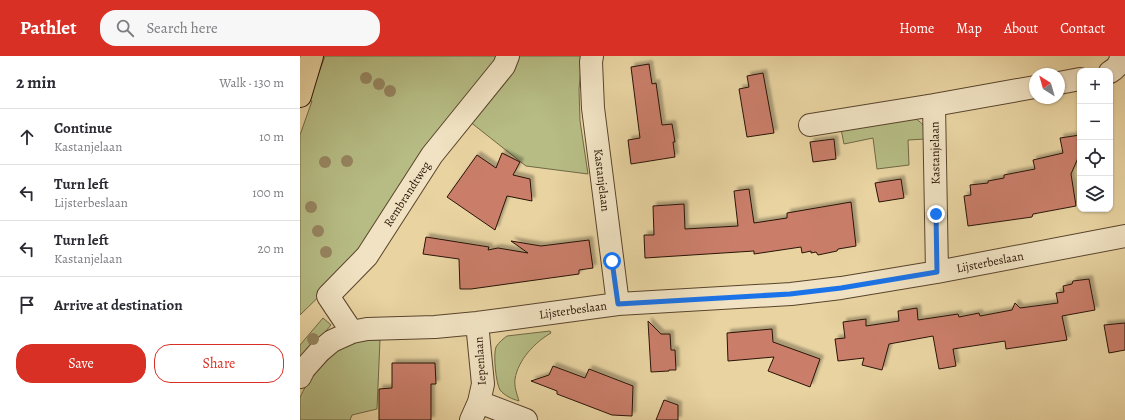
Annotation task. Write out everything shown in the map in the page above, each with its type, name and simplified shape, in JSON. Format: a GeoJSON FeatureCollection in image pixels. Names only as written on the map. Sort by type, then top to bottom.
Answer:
{"type":"FeatureCollection","features":[{"type":"Feature","properties":{"kind":"main road"},"geometry":{"type":"LineString","coordinates":[[300,96],[312,56]]}},
{"type":"Feature","properties":{"kind":"street","name":"Rembrandtweg"},"geometry":{"type":"LineString","coordinates":[[352,332],[328,296],[367,256],[432,155],[504,66],[508,56]]}},
{"type":"Feature","properties":{"kind":"street","name":"Kastanjelaan"},"geometry":{"type":"LineString","coordinates":[[592,56],[593,108],[618,304]]}},
{"type":"Feature","properties":{"kind":"street"},"geometry":{"type":"LineString","coordinates":[[1113,70],[1121,61],[1121,56]]}},
{"type":"Feature","properties":{"kind":"street"},"geometry":{"type":"LineString","coordinates":[[1065,82],[1077,80]]}},
{"type":"Feature","properties":{"kind":"street","name":"Kastanjelaan"},"geometry":{"type":"LineString","coordinates":[[810,125],[1029,88]]}},
{"type":"Feature","properties":{"kind":"street","name":"Kastanjelaan"},"geometry":{"type":"LineString","coordinates":[[934,105],[937,272]]}},
{"type":"Feature","properties":{"kind":"street","name":"Lijsterbeslaan"},"geometry":{"type":"LineString","coordinates":[[300,377],[304,369],[320,351],[332,341],[352,332],[367,329],[477,323],[618,304],[790,294],[841,288],[937,272],[1125,236]]}},
{"type":"Feature","properties":{"kind":"street","name":"Iepenlaan"},"geometry":{"type":"LineString","coordinates":[[475,411],[483,384],[477,323]]}},
{"type":"Feature","properties":{"kind":"street"},"geometry":{"type":"LineString","coordinates":[[475,411],[526,420]]}},
{"type":"Feature","properties":{"kind":"green space"},"geometry":{"type":"Polygon","coordinates":[[[325,56],[502,56],[365,245],[338,278],[300,315],[300,135],[312,101],[309,100],[325,56]]]}},
{"type":"Feature","properties":{"kind":"green space"},"geometry":{"type":"Polygon","coordinates":[[[515,56],[582,56],[579,90],[580,121],[588,174],[526,166],[469,121],[515,56]]]}},
{"type":"Feature","properties":{"kind":"green space"},"geometry":{"type":"Polygon","coordinates":[[[914,118],[924,126],[925,139],[908,140],[909,165],[877,169],[873,138],[844,144],[841,129],[914,118]]]}},
{"type":"Feature","properties":{"kind":"green space"},"geometry":{"type":"Polygon","coordinates":[[[323,318],[331,325],[300,362],[300,345],[323,318]]]}},
{"type":"Feature","properties":{"kind":"green space"},"geometry":{"type":"Polygon","coordinates":[[[550,331],[551,333],[533,346],[523,358],[515,379],[519,401],[506,396],[500,390],[497,381],[495,351],[497,345],[507,336],[550,331]]]}},
{"type":"Feature","properties":{"kind":"green space"},"geometry":{"type":"Polygon","coordinates":[[[371,340],[380,340],[377,409],[352,415],[350,420],[300,420],[300,398],[307,384],[320,368],[334,354],[347,345],[371,340]]]}},
{"type":"Feature","properties":{"kind":"building"},"geometry":{"type":"Polygon","coordinates":[[[649,64],[652,84],[656,83],[662,125],[672,124],[675,142],[673,142],[675,157],[631,164],[628,140],[640,138],[631,67],[649,64]]]}},
{"type":"Feature","properties":{"kind":"building"},"geometry":{"type":"Polygon","coordinates":[[[763,73],[774,133],[747,137],[739,89],[749,87],[747,76],[763,73]]]}},
{"type":"Feature","properties":{"kind":"building"},"geometry":{"type":"Polygon","coordinates":[[[1077,135],[1077,160],[1071,174],[1076,206],[1033,214],[1032,217],[968,226],[964,196],[971,195],[970,185],[988,183],[988,181],[1004,178],[1004,175],[1035,169],[1033,160],[1063,153],[1060,138],[1077,135]]]}},
{"type":"Feature","properties":{"kind":"building"},"geometry":{"type":"Polygon","coordinates":[[[834,139],[836,159],[813,162],[810,142],[834,139]]]}},
{"type":"Feature","properties":{"kind":"building"},"geometry":{"type":"Polygon","coordinates":[[[502,153],[520,162],[513,175],[530,179],[532,201],[507,196],[495,230],[447,197],[477,155],[496,168],[502,153]]]}},
{"type":"Feature","properties":{"kind":"building"},"geometry":{"type":"Polygon","coordinates":[[[901,179],[904,198],[879,202],[875,183],[901,179]]]}},
{"type":"Feature","properties":{"kind":"building"},"geometry":{"type":"Polygon","coordinates":[[[749,189],[754,223],[787,218],[787,213],[851,202],[856,246],[838,249],[837,251],[818,255],[816,252],[811,253],[811,251],[802,253],[801,247],[754,254],[754,251],[645,258],[644,235],[654,235],[653,206],[684,204],[685,229],[738,226],[734,191],[749,189]]]}},
{"type":"Feature","properties":{"kind":"building"},"geometry":{"type":"Polygon","coordinates":[[[426,237],[489,247],[488,250],[498,248],[528,253],[511,241],[541,246],[589,240],[593,268],[579,270],[579,274],[471,289],[460,289],[459,259],[423,254],[426,237]]]}},
{"type":"Feature","properties":{"kind":"building"},"geometry":{"type":"Polygon","coordinates":[[[1089,279],[1095,310],[1062,316],[1067,340],[1006,349],[1005,341],[953,349],[956,366],[939,369],[933,336],[889,344],[882,370],[862,365],[864,358],[838,361],[835,339],[845,338],[843,322],[866,319],[866,326],[899,321],[898,311],[917,308],[918,320],[958,314],[959,317],[979,313],[980,316],[1012,310],[1015,303],[1020,308],[1058,303],[1056,293],[1064,292],[1063,286],[1072,284],[1073,281],[1089,279]]]}},
{"type":"Feature","properties":{"kind":"building"},"geometry":{"type":"Polygon","coordinates":[[[648,321],[661,334],[670,334],[671,350],[675,350],[676,370],[651,372],[648,321]]]}},
{"type":"Feature","properties":{"kind":"building"},"geometry":{"type":"Polygon","coordinates":[[[1125,323],[1125,350],[1109,353],[1104,325],[1125,323]]]}},
{"type":"Feature","properties":{"kind":"building"},"geometry":{"type":"Polygon","coordinates":[[[772,329],[773,342],[820,359],[810,387],[768,371],[774,357],[728,361],[727,333],[772,329]]]}},
{"type":"Feature","properties":{"kind":"building"},"geometry":{"type":"Polygon","coordinates":[[[392,363],[435,363],[436,384],[431,384],[431,420],[379,420],[379,389],[392,388],[392,363]]]}},
{"type":"Feature","properties":{"kind":"building"},"geometry":{"type":"Polygon","coordinates":[[[553,366],[585,378],[589,369],[633,386],[632,416],[612,415],[557,394],[557,391],[531,381],[549,375],[553,366]]]}},
{"type":"Feature","properties":{"kind":"building"},"geometry":{"type":"Polygon","coordinates":[[[664,400],[678,405],[678,420],[656,420],[664,400]]]}},
{"type":"Feature","properties":{"kind":"route"},"geometry":{"type":"LineString","coordinates":[[612,261],[618,304],[790,294],[841,288],[937,272],[936,214]]}}]}
